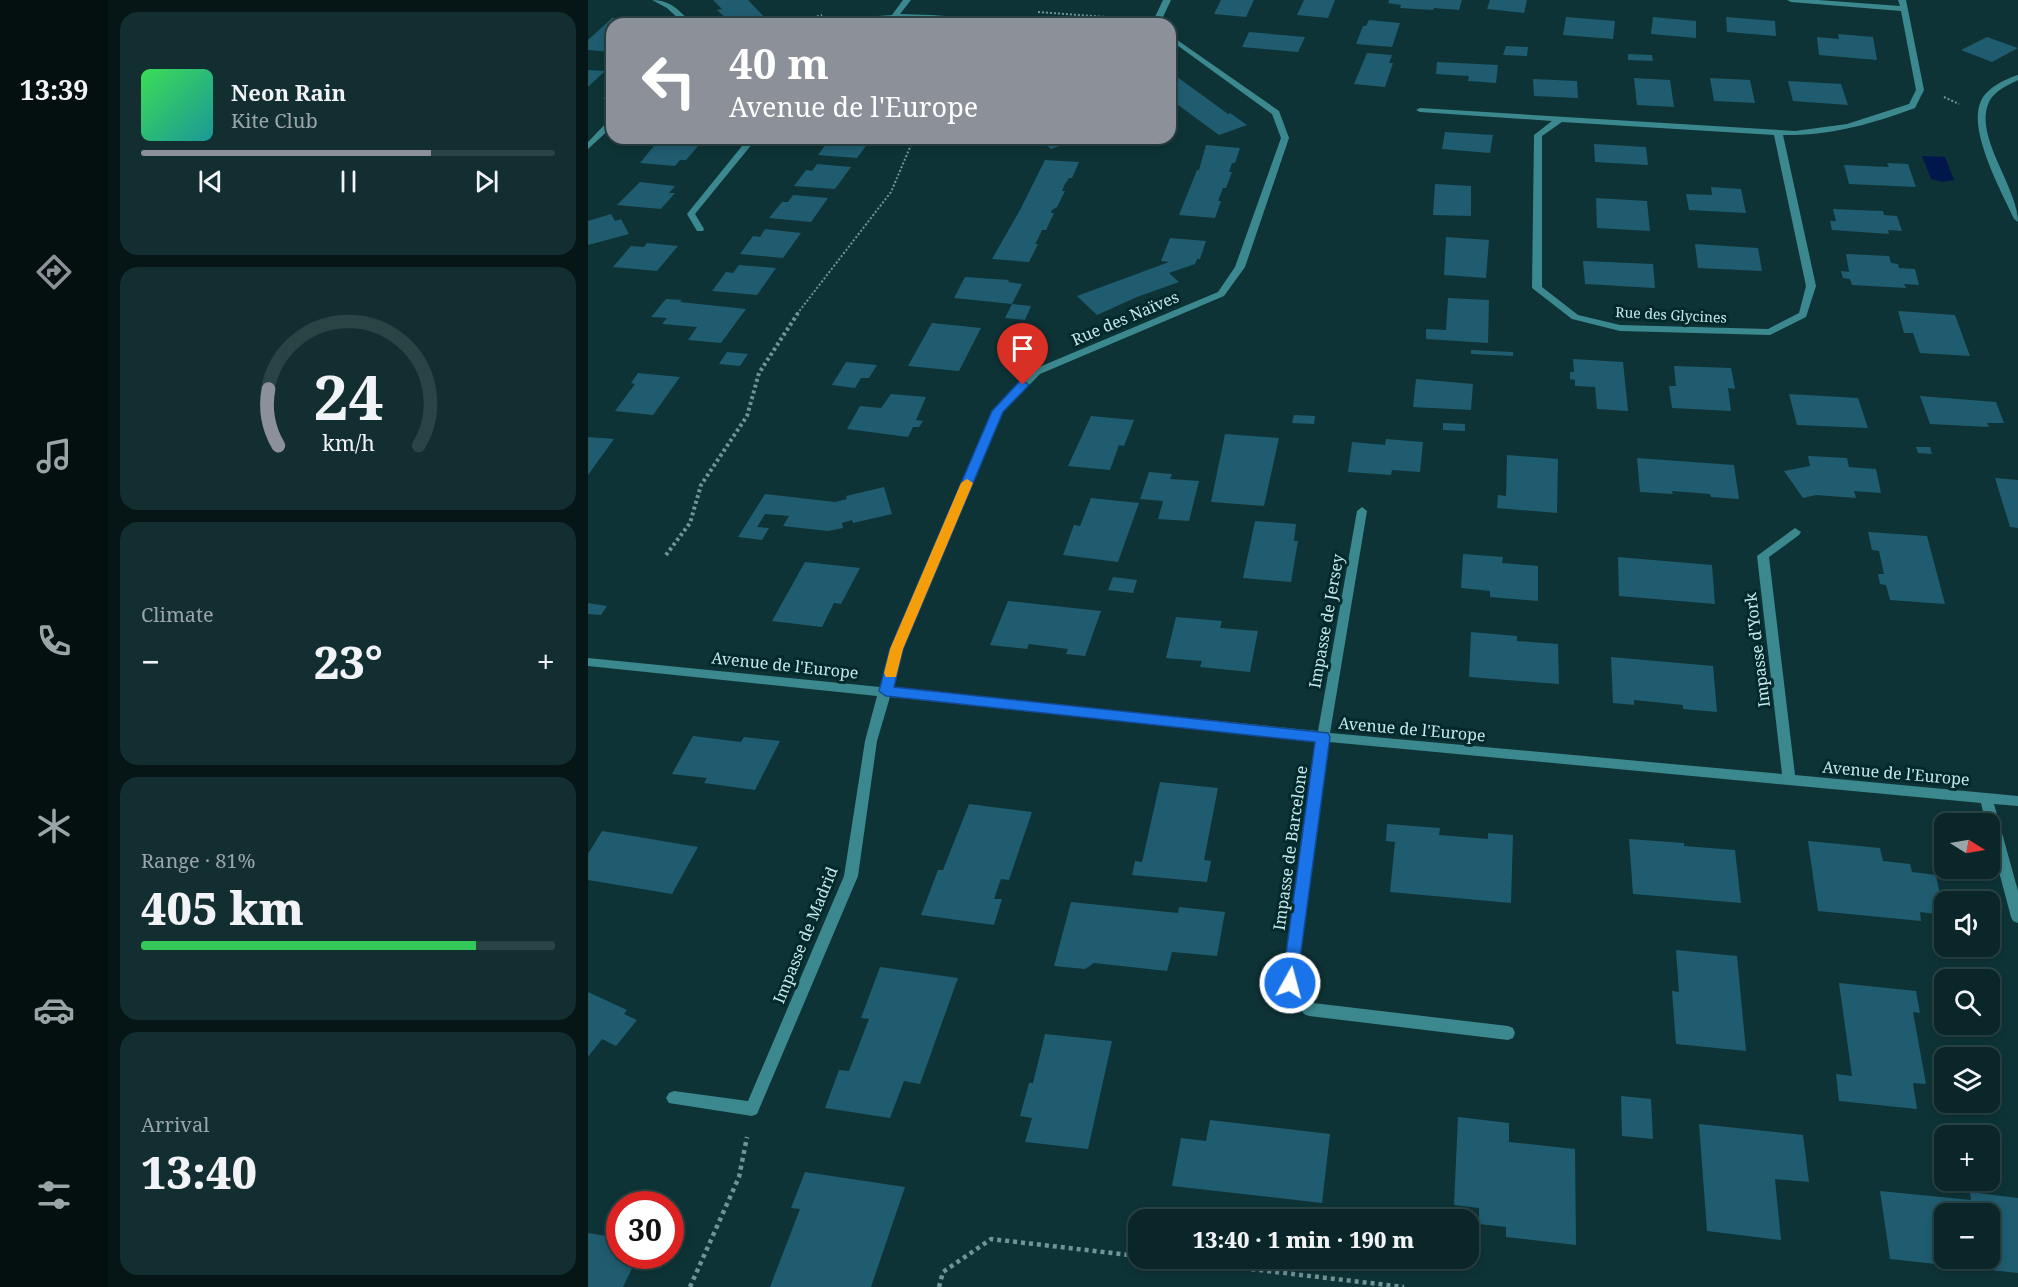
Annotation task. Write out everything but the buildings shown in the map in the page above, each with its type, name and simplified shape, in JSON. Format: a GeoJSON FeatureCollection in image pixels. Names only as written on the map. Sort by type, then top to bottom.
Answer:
{"type":"FeatureCollection","features":[{"type":"Feature","properties":{"kind":"street"},"geometry":{"type":"LineString","coordinates":[[656,0],[670,6],[682,18]]}},
{"type":"Feature","properties":{"kind":"street"},"geometry":{"type":"LineString","coordinates":[[895,16],[907,0]]}},
{"type":"Feature","properties":{"kind":"street"},"geometry":{"type":"LineString","coordinates":[[1160,18],[1167,0]]}},
{"type":"Feature","properties":{"kind":"street"},"geometry":{"type":"LineString","coordinates":[[1791,0],[1904,9]]}},
{"type":"Feature","properties":{"kind":"street"},"geometry":{"type":"LineString","coordinates":[[1420,110],[1801,134],[1875,122],[1912,106],[1920,90],[1902,0]]}},
{"type":"Feature","properties":{"kind":"street"},"geometry":{"type":"LineString","coordinates":[[865,18],[895,16],[926,18]]}},
{"type":"Feature","properties":{"kind":"street","name":"Rue des Naïves"},"geometry":{"type":"LineString","coordinates":[[886,691],[897,649],[998,411],[1036,372],[1221,294],[1240,267],[1285,138],[1276,113],[1176,41]]}},
{"type":"Feature","properties":{"kind":"street"},"geometry":{"type":"LineString","coordinates":[[2018,77],[2001,85],[1984,102],[1980,122],[2018,219]]}},
{"type":"Feature","properties":{"kind":"street","name":"Rue des Glycines"},"geometry":{"type":"LineString","coordinates":[[1560,119],[1538,135],[1537,288],[1575,317],[1620,328],[1770,332],[1803,315],[1811,286],[1778,132]]}},
{"type":"Feature","properties":{"kind":"street"},"geometry":{"type":"LineString","coordinates":[[588,147],[606,128]]}},
{"type":"Feature","properties":{"kind":"street"},"geometry":{"type":"LineString","coordinates":[[602,132],[606,132]]}},
{"type":"Feature","properties":{"kind":"street"},"geometry":{"type":"LineString","coordinates":[[700,230],[691,214],[748,144]]}},
{"type":"Feature","properties":{"kind":"street","name":"Impasse de Jersey"},"geometry":{"type":"LineString","coordinates":[[1323,737],[1362,511]]}},
{"type":"Feature","properties":{"kind":"street","name":"Impasse d'York"},"geometry":{"type":"LineString","coordinates":[[1789,780],[1763,556],[1795,532]]}},
{"type":"Feature","properties":{"kind":"street","name":"Avenue de l'Europe"},"geometry":{"type":"LineString","coordinates":[[588,662],[1323,737],[2018,801]]}},
{"type":"Feature","properties":{"kind":"street","name":"Impasse de Madrid"},"geometry":{"type":"LineString","coordinates":[[752,1109],[851,876],[871,741],[886,691]]}},
{"type":"Feature","properties":{"kind":"street","name":"Impasse de Barcelone"},"geometry":{"type":"LineString","coordinates":[[1323,737],[1290,983],[1309,1009],[1508,1033]]}},
{"type":"Feature","properties":{"kind":"street"},"geometry":{"type":"LineString","coordinates":[[1986,798],[2018,917]]}},
{"type":"Feature","properties":{"kind":"street"},"geometry":{"type":"LineString","coordinates":[[674,1098],[752,1109]]}},
{"type":"Feature","properties":{"kind":"path"},"geometry":{"type":"LineString","coordinates":[[1920,90],[1946,97],[1963,106],[1983,110]]}},
{"type":"Feature","properties":{"kind":"path"},"geometry":{"type":"LineString","coordinates":[[666,555],[690,523],[701,485],[747,416],[759,374],[805,301],[891,192],[911,144]]}},
{"type":"Feature","properties":{"kind":"path"},"geometry":{"type":"LineString","coordinates":[[690,1287],[739,1177],[752,1109]]}},
{"type":"Feature","properties":{"kind":"path"},"geometry":{"type":"LineString","coordinates":[[939,1287],[944,1272],[991,1239],[1128,1255]]}},
{"type":"Feature","properties":{"kind":"path"},"geometry":{"type":"LineString","coordinates":[[1250,1269],[1404,1287]]}},
{"type":"Feature","properties":{"kind":"water"},"geometry":{"type":"Polygon","coordinates":[[[1922,156],[1945,157],[1954,180],[1943,182],[1931,179],[1922,156]]]}},
{"type":"Feature","properties":{"kind":"slow traffic"},"geometry":{"type":"LineString","coordinates":[[891,673],[897,649],[967,483]]}},
{"type":"Feature","properties":{"kind":"route"},"geometry":{"type":"LineString","coordinates":[[1023,385],[998,411],[897,649],[886,691],[1323,737],[1290,983]]}}]}
